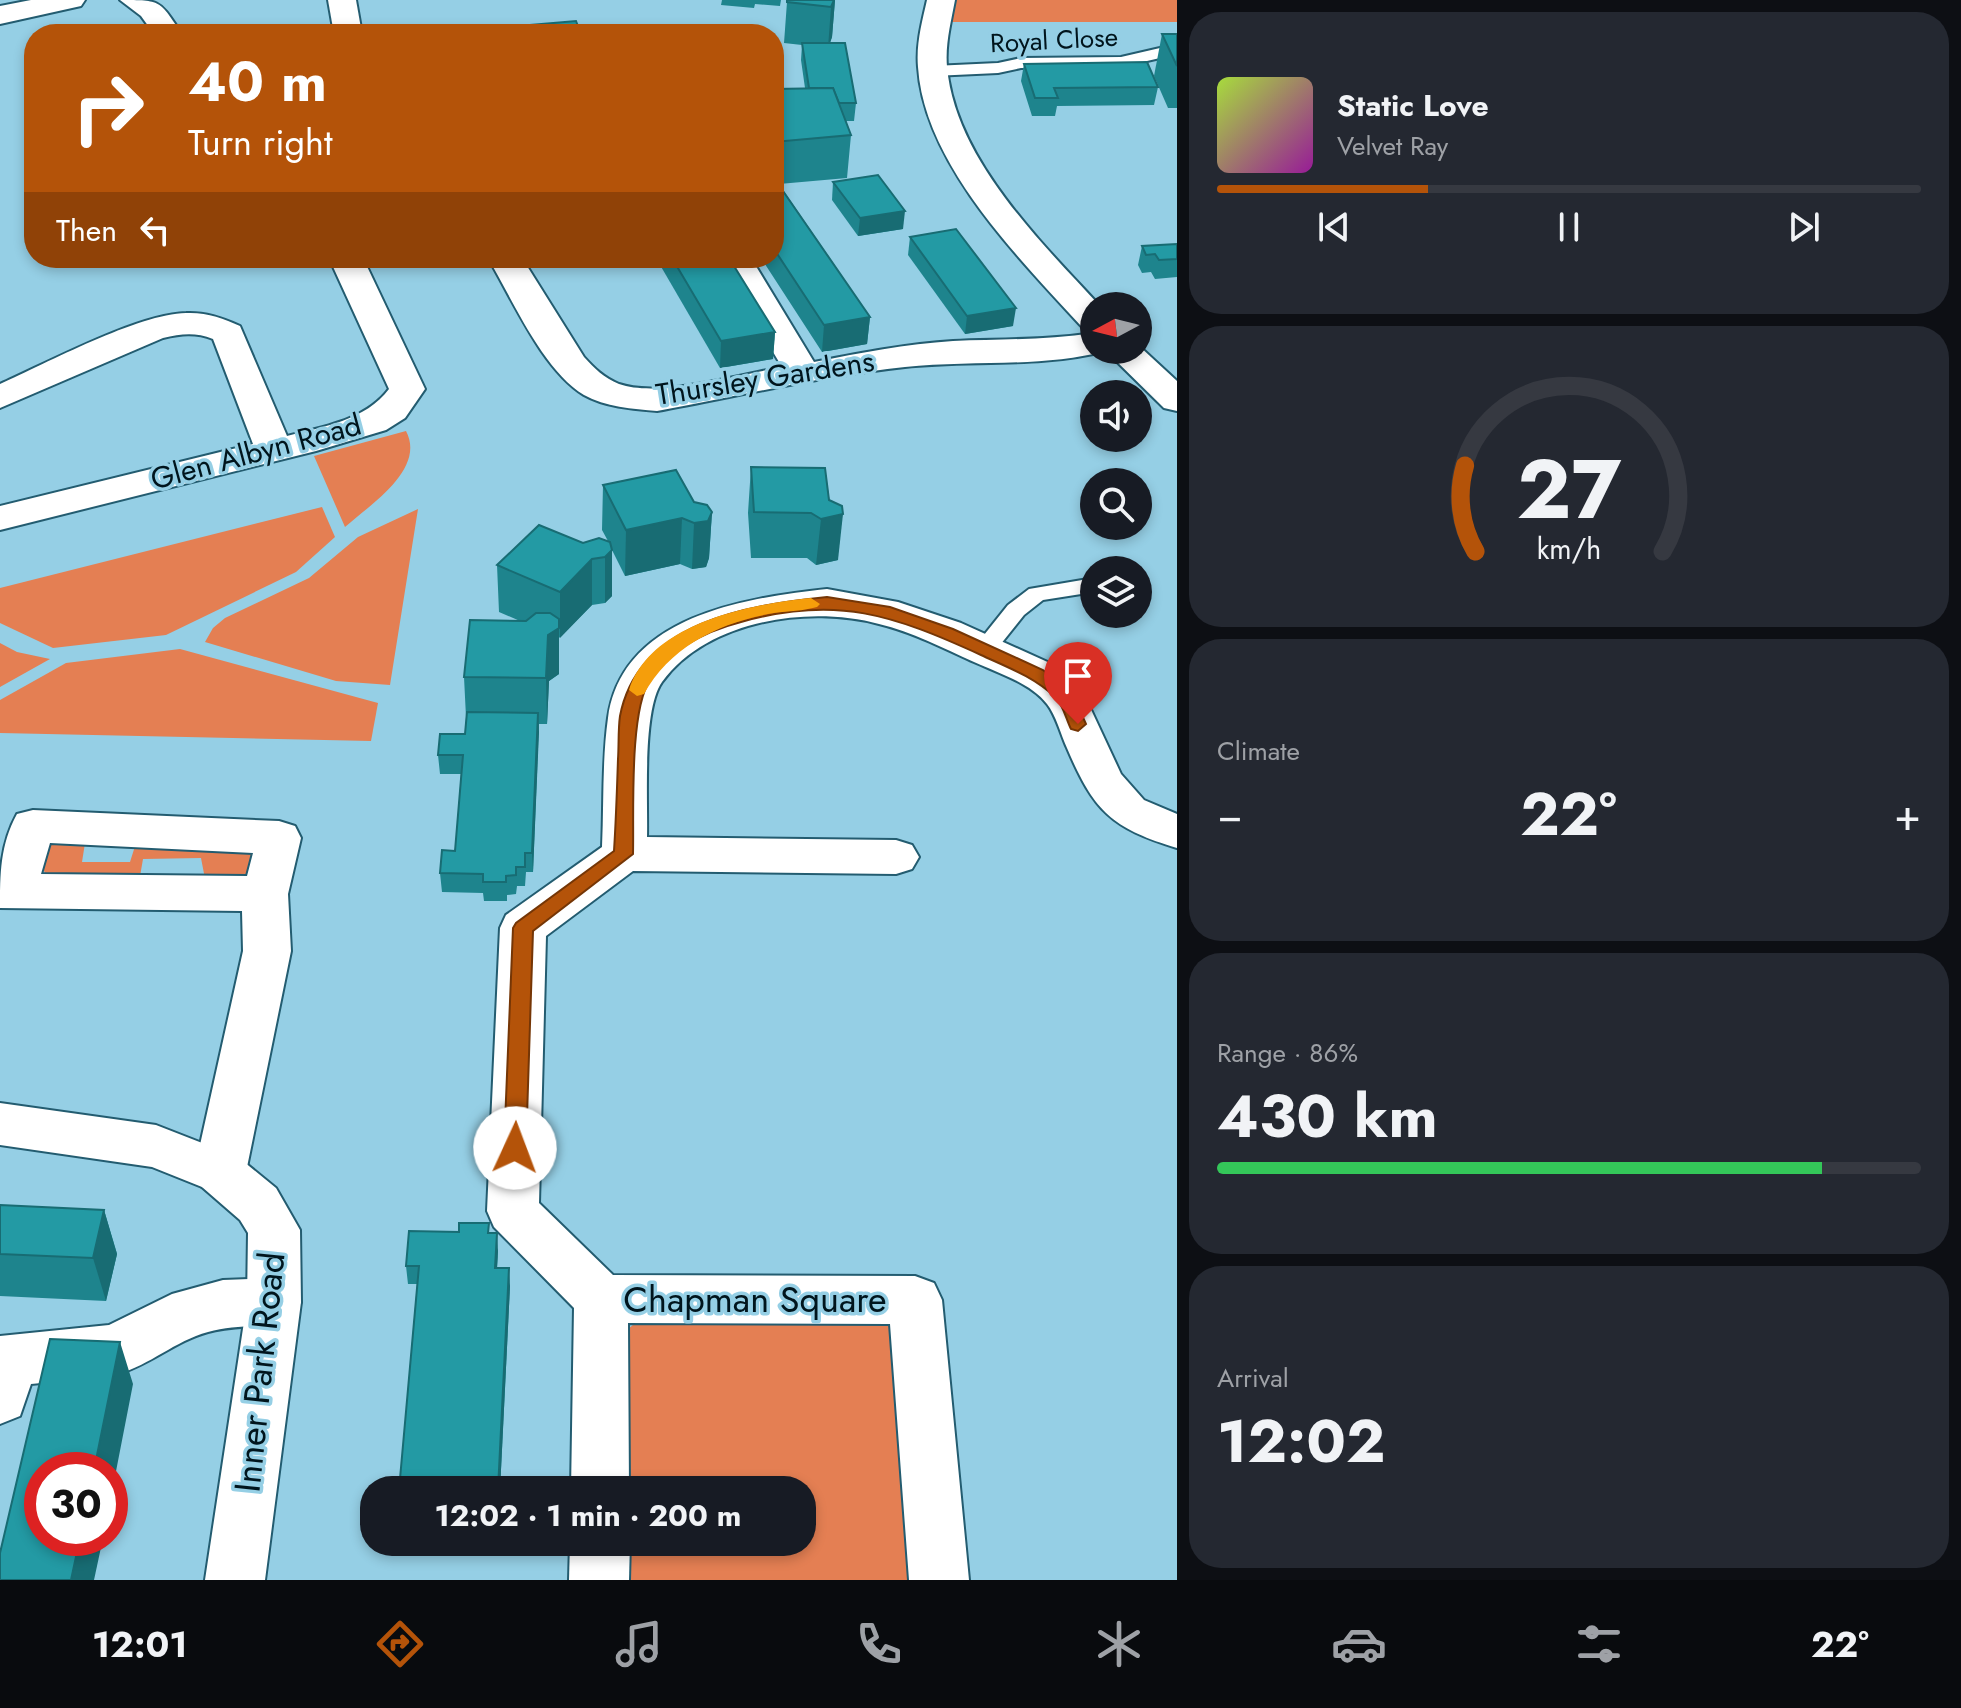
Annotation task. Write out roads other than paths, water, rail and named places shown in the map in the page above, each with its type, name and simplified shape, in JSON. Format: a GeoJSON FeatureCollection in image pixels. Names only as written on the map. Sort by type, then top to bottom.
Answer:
{"type":"FeatureCollection","features":[{"type":"Feature","properties":{"kind":"street"},"geometry":{"type":"LineString","coordinates":[[13,8],[71,0]]}},
{"type":"Feature","properties":{"kind":"street"},"geometry":{"type":"LineString","coordinates":[[134,0],[151,10],[161,24]]}},
{"type":"Feature","properties":{"kind":"street"},"geometry":{"type":"LineString","coordinates":[[342,0],[346,24]]}},
{"type":"Feature","properties":{"kind":"street"},"geometry":{"type":"LineString","coordinates":[[941,0],[934,31],[933,71],[948,131],[972,171],[1036,256],[1080,305]]}},
{"type":"Feature","properties":{"kind":"street","name":"Glen Albyn Road"},"geometry":{"type":"LineString","coordinates":[[0,518],[274,450],[373,422],[392,410],[407,389],[351,268]]}},
{"type":"Feature","properties":{"kind":"street","name":"Thursley Gardens"},"geometry":{"type":"LineString","coordinates":[[511,268],[573,370],[596,387],[625,396],[657,400],[927,353],[1048,350],[1080,346]]}},
{"type":"Feature","properties":{"kind":"street"},"geometry":{"type":"LineString","coordinates":[[740,268],[803,373]]}},
{"type":"Feature","properties":{"kind":"street"},"geometry":{"type":"LineString","coordinates":[[0,397],[152,330],[184,323],[209,325],[228,333],[274,450]]}},
{"type":"Feature","properties":{"kind":"street"},"geometry":{"type":"LineString","coordinates":[[1138,364],[1177,400]]}},
{"type":"Feature","properties":{"kind":"street"},"geometry":{"type":"LineString","coordinates":[[624,854],[629,716],[641,679],[669,649],[707,626],[772,608],[827,602],[884,611],[1037,674],[1065,696],[1103,782],[1128,811],[1177,832]]}},
{"type":"Feature","properties":{"kind":"street"},"geometry":{"type":"LineString","coordinates":[[220,1172],[267,951],[265,894],[279,838],[33,826],[7,891],[265,894]]}},
{"type":"Feature","properties":{"kind":"street"},"geometry":{"type":"LineString","coordinates":[[601,1299],[513,1211],[523,928],[624,854],[896,857]]}},
{"type":"Feature","properties":{"kind":"street","name":"Inner Park Road"},"geometry":{"type":"LineString","coordinates":[[0,1124],[156,1146],[220,1172],[258,1204],[274,1230],[274,1302],[235,1580]]}},
{"type":"Feature","properties":{"kind":"street","name":"Chapman Square"},"geometry":{"type":"LineString","coordinates":[[600,1476],[601,1299],[915,1300],[939,1580]]}},
{"type":"Feature","properties":{"kind":"street"},"geometry":{"type":"LineString","coordinates":[[3,1374],[117,1349],[172,1318],[223,1304],[274,1302]]}},
{"type":"Feature","properties":{"kind":"street"},"geometry":{"type":"LineString","coordinates":[[599,1580],[600,1556]]}},
{"type":"Feature","properties":{"kind":"lane","name":"Royal Close"},"geometry":{"type":"LineString","coordinates":[[933,71],[998,68],[1021,63],[1121,62],[1160,53],[1177,53]]}},
{"type":"Feature","properties":{"kind":"lane"},"geometry":{"type":"LineString","coordinates":[[984,650],[1016,610],[1037,594],[1080,587]]}}]}
